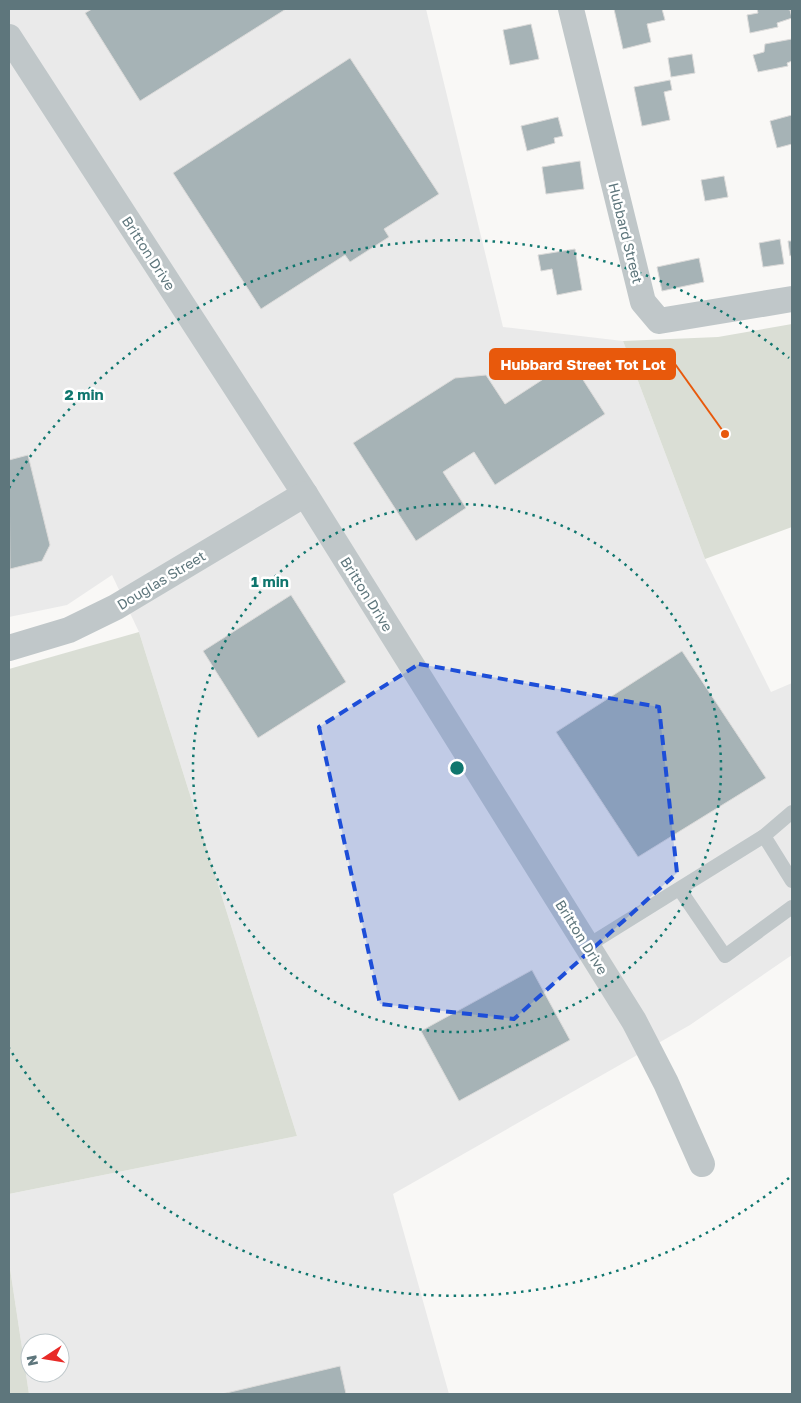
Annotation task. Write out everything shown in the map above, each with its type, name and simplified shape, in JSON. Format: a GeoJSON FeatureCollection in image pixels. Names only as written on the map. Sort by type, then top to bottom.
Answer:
{"type":"FeatureCollection","features":[{"type":"Feature","properties":{"kind":"street","name":"Hubbard Street"},"geometry":{"type":"LineString","coordinates":[[571,9],[644,302],[659,321],[792,299]]}},
{"type":"Feature","properties":{"kind":"street","name":"Britton Drive"},"geometry":{"type":"LineString","coordinates":[[9,37],[305,494],[587,946],[651,1052],[702,1164]]}},
{"type":"Feature","properties":{"kind":"street","name":"Douglas Street"},"geometry":{"type":"LineString","coordinates":[[9,648],[69,630],[116,607],[305,494]]}},
{"type":"Feature","properties":{"kind":"lane"},"geometry":{"type":"LineString","coordinates":[[587,946],[680,890],[764,836],[792,812]]}},
{"type":"Feature","properties":{"kind":"lane"},"geometry":{"type":"LineString","coordinates":[[764,836],[792,881]]}},
{"type":"Feature","properties":{"kind":"lane"},"geometry":{"type":"LineString","coordinates":[[680,890],[725,956],[792,907]]}},
{"type":"Feature","properties":{"kind":"highlighted area"},"geometry":{"type":"Polygon","coordinates":[[[419,664],[659,707],[677,873],[514,1019],[380,1004],[319,727],[419,664]]]}},
{"type":"Feature","properties":{"kind":"shaded area"},"geometry":{"type":"Polygon","coordinates":[[[9,9],[426,9],[503,327],[623,341],[705,559],[771,692],[792,683],[792,955],[690,1025],[393,1194],[449,1394],[29,1394],[27,1383],[70,1383],[70,1333],[20,1333],[20,1335],[9,1262],[9,1194],[297,1136],[139,632],[112,575],[67,605],[9,617],[9,9]]]}},
{"type":"Feature","properties":{"kind":"shaded area"},"geometry":{"type":"Polygon","coordinates":[[[792,324],[792,527],[705,559],[623,341],[718,337],[792,324]]]}},
{"type":"Feature","properties":{"kind":"shaded area"},"geometry":{"type":"Polygon","coordinates":[[[139,632],[297,1136],[9,1194],[9,669],[139,632]]]}},
{"type":"Feature","properties":{"kind":"shaded area"},"geometry":{"type":"Polygon","coordinates":[[[9,1262],[20,1335],[20,1383],[27,1383],[29,1394],[9,1394],[9,1262]]]}},
{"type":"Feature","properties":{"kind":"building"},"geometry":{"type":"Polygon","coordinates":[[[92,9],[286,9],[140,101],[85,13],[92,9]]]}},
{"type":"Feature","properties":{"kind":"building"},"geometry":{"type":"Polygon","coordinates":[[[614,9],[662,9],[665,20],[647,24],[651,42],[623,49],[614,9]]]}},
{"type":"Feature","properties":{"kind":"building"},"geometry":{"type":"Polygon","coordinates":[[[757,9],[790,10],[792,18],[777,23],[778,27],[750,33],[747,15],[758,13],[757,9]]]}},
{"type":"Feature","properties":{"kind":"building"},"geometry":{"type":"Polygon","coordinates":[[[531,24],[539,59],[510,65],[503,30],[531,24]]]}},
{"type":"Feature","properties":{"kind":"building"},"geometry":{"type":"Polygon","coordinates":[[[792,39],[792,61],[787,63],[788,66],[758,72],[753,55],[764,52],[765,44],[792,39]]]}},
{"type":"Feature","properties":{"kind":"building"},"geometry":{"type":"Polygon","coordinates":[[[692,54],[695,73],[671,77],[668,58],[692,54]]]}},
{"type":"Feature","properties":{"kind":"building"},"geometry":{"type":"Polygon","coordinates":[[[350,58],[439,194],[384,229],[389,237],[350,262],[345,255],[261,309],[173,173],[350,58]]]}},
{"type":"Feature","properties":{"kind":"building"},"geometry":{"type":"Polygon","coordinates":[[[670,80],[672,90],[664,92],[670,120],[642,126],[634,87],[670,80]]]}},
{"type":"Feature","properties":{"kind":"building"},"geometry":{"type":"Polygon","coordinates":[[[792,115],[792,144],[777,148],[770,121],[792,115]]]}},
{"type":"Feature","properties":{"kind":"building"},"geometry":{"type":"Polygon","coordinates":[[[558,117],[563,136],[554,138],[555,143],[527,151],[521,126],[558,117]]]}},
{"type":"Feature","properties":{"kind":"building"},"geometry":{"type":"Polygon","coordinates":[[[580,161],[584,189],[546,194],[542,167],[580,161]]]}},
{"type":"Feature","properties":{"kind":"building"},"geometry":{"type":"Polygon","coordinates":[[[724,176],[728,197],[705,201],[701,180],[724,176]]]}},
{"type":"Feature","properties":{"kind":"building"},"geometry":{"type":"Polygon","coordinates":[[[780,239],[784,264],[763,267],[759,243],[780,239]]]}},
{"type":"Feature","properties":{"kind":"building"},"geometry":{"type":"Polygon","coordinates":[[[788,241],[792,241],[792,255],[790,256],[788,241]]]}},
{"type":"Feature","properties":{"kind":"building"},"geometry":{"type":"Polygon","coordinates":[[[575,249],[582,290],[557,295],[552,269],[541,271],[538,255],[575,249]]]}},
{"type":"Feature","properties":{"kind":"building"},"geometry":{"type":"Polygon","coordinates":[[[699,258],[704,282],[662,291],[657,267],[699,258]]]}},
{"type":"Feature","properties":{"kind":"building"},"geometry":{"type":"Polygon","coordinates":[[[571,361],[605,414],[495,485],[474,452],[443,472],[466,508],[416,541],[353,443],[455,378],[486,375],[505,404],[571,361]]]}},
{"type":"Feature","properties":{"kind":"building"},"geometry":{"type":"Polygon","coordinates":[[[28,455],[50,545],[42,561],[10,569],[9,460],[28,455]]]}},
{"type":"Feature","properties":{"kind":"building"},"geometry":{"type":"Polygon","coordinates":[[[291,595],[346,682],[258,738],[203,651],[291,595]]]}},
{"type":"Feature","properties":{"kind":"building"},"geometry":{"type":"Polygon","coordinates":[[[682,651],[766,778],[638,857],[556,732],[682,651]]]}},
{"type":"Feature","properties":{"kind":"building"},"geometry":{"type":"Polygon","coordinates":[[[532,970],[570,1040],[459,1101],[421,1031],[532,970]]]}},
{"type":"Feature","properties":{"kind":"building"},"geometry":{"type":"Polygon","coordinates":[[[340,1366],[346,1394],[222,1394],[340,1366]]]}},
{"type":"Feature","properties":{"kind":"place","name":"Hubbard Street Tot Lot"},"geometry":{"type":"Point","coordinates":[725,434]}}]}
